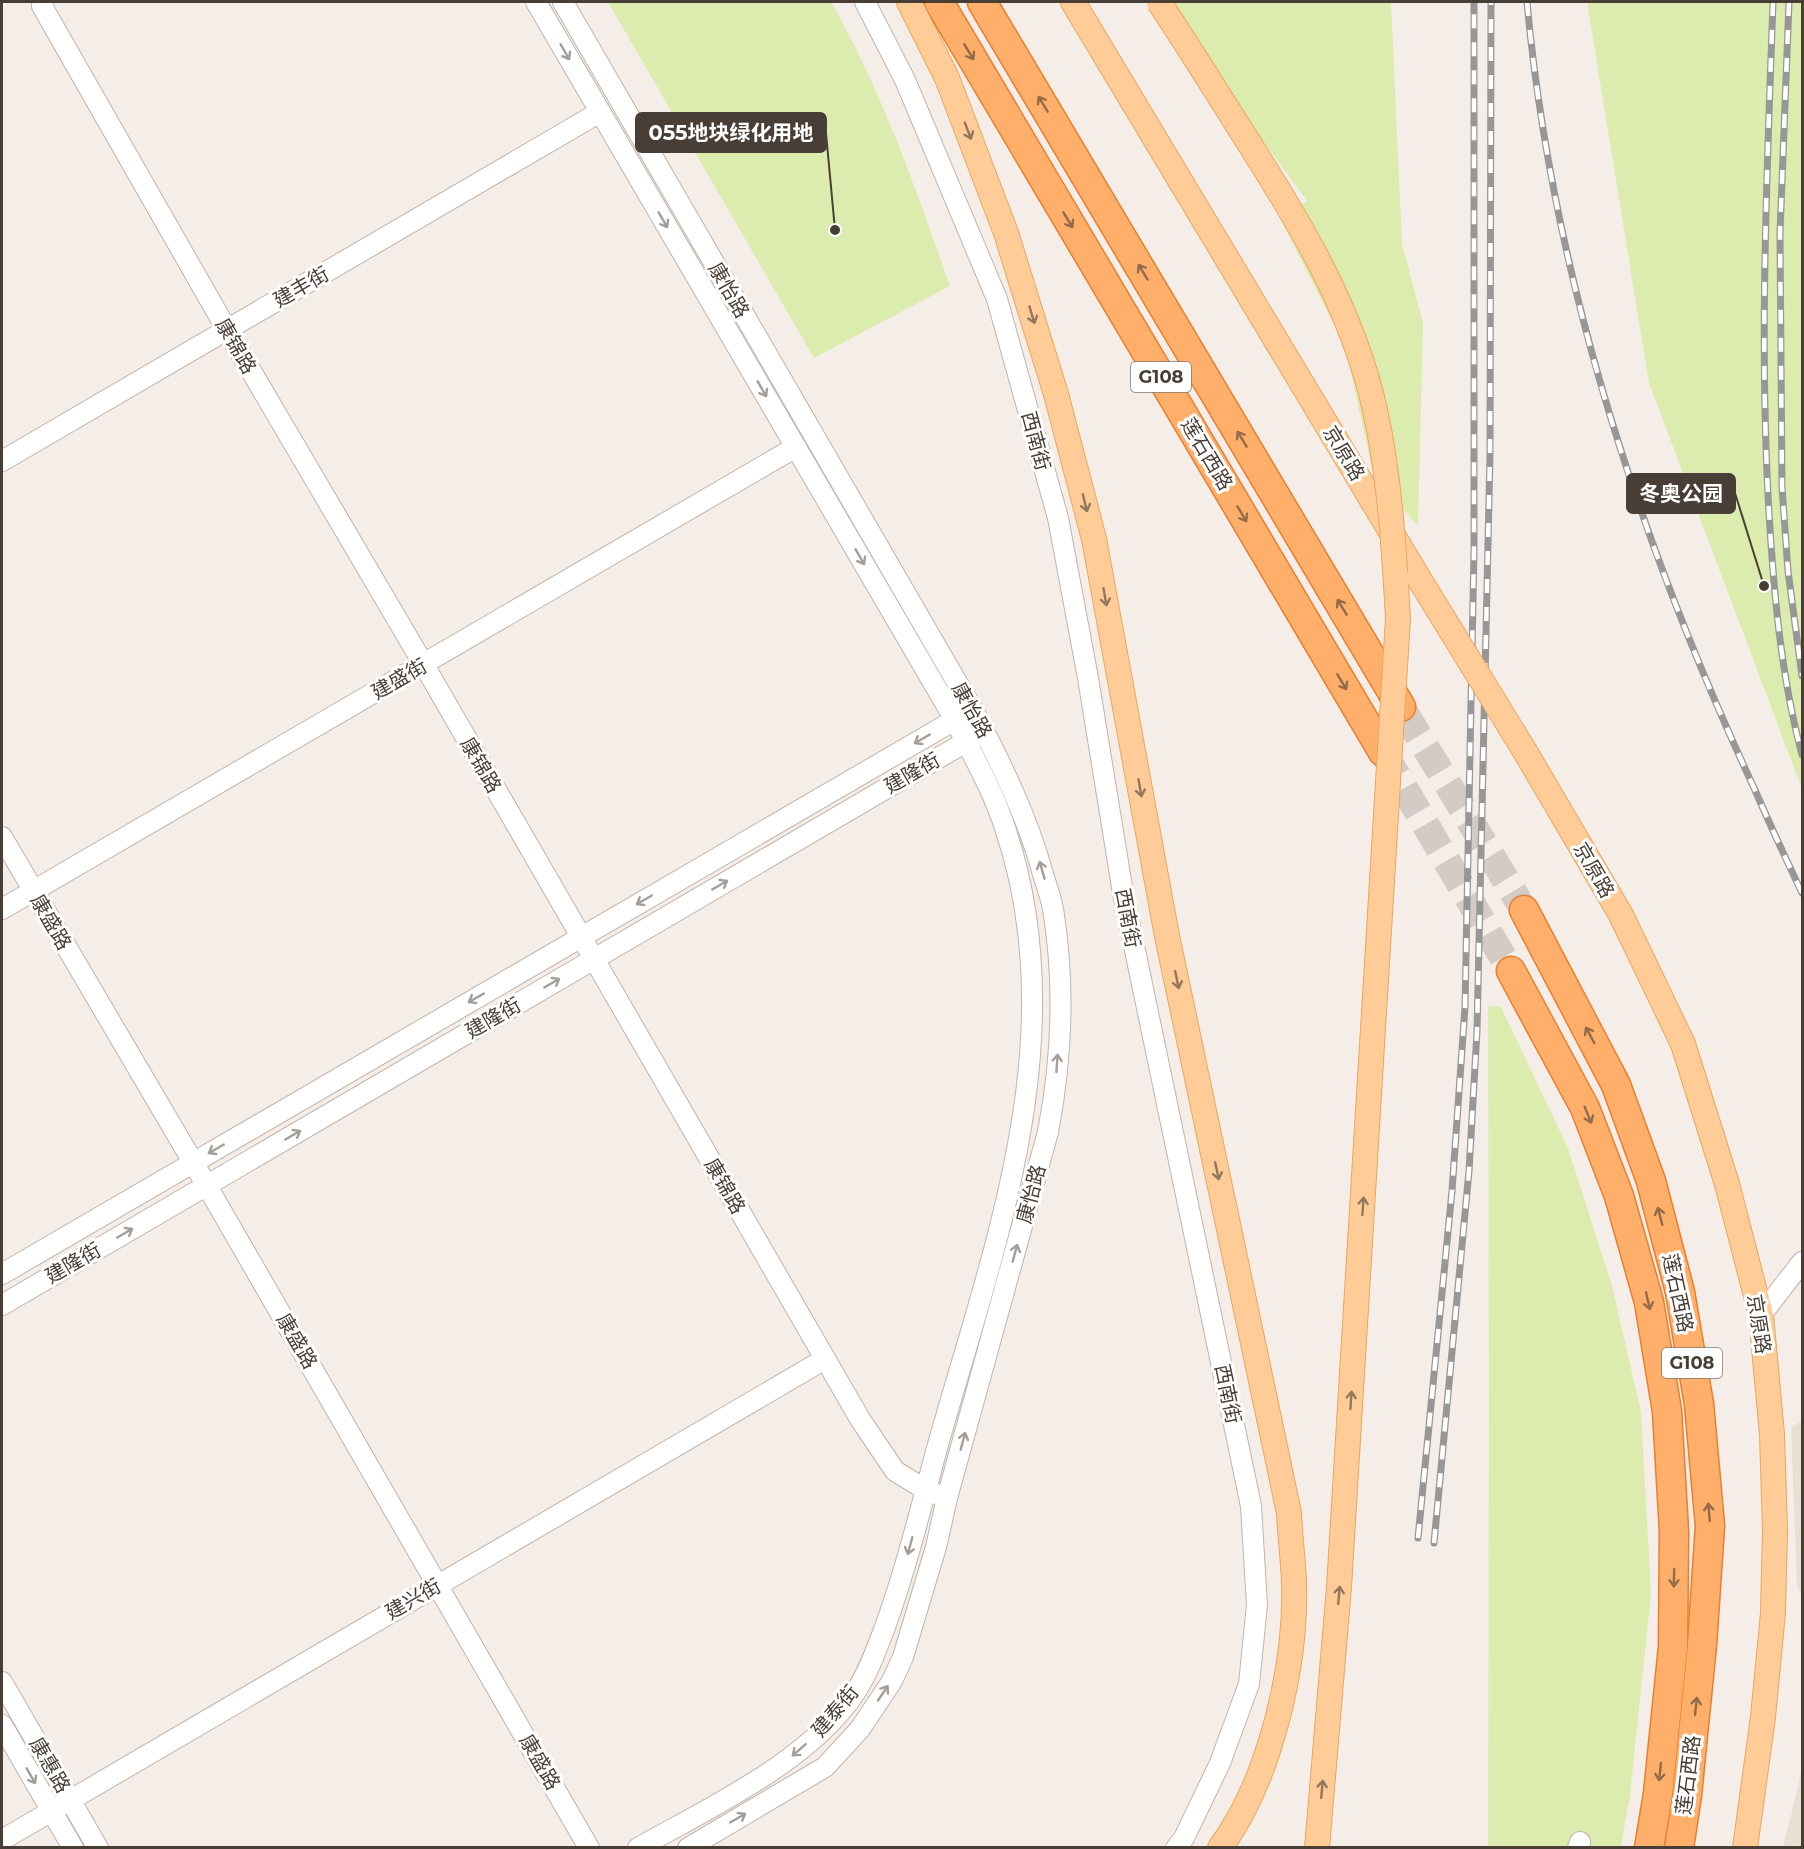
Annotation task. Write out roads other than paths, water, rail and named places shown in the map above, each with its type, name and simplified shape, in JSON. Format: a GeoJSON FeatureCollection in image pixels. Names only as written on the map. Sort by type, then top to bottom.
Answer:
{"type":"FeatureCollection","features":[{"type":"Feature","properties":{"kind":"highway","name":"莲石西路"},"geometry":{"type":"LineString","coordinates":[[939,2],[1383,752]]}},
{"type":"Feature","properties":{"kind":"highway","name":"莲石西路"},"geometry":{"type":"LineString","coordinates":[[982,2],[1404,711]]}},
{"type":"Feature","properties":{"kind":"highway","name":"莲石西路"},"geometry":{"type":"LineString","coordinates":[[1524,910],[1616,1085],[1651,1182],[1680,1292],[1699,1404],[1710,1526],[1702,1645],[1687,1795],[1679,1848]]}},
{"type":"Feature","properties":{"kind":"highway","name":"莲石西路"},"geometry":{"type":"LineString","coordinates":[[1511,971],[1586,1108],[1619,1196],[1648,1302],[1667,1411],[1674,1531],[1673,1647],[1658,1794],[1649,1848]]}},
{"type":"Feature","properties":{"kind":"main road"},"geometry":{"type":"LineString","coordinates":[[909,2],[947,78],[1006,233],[1056,394],[1094,539],[1167,936],[1289,1513],[1294,1582],[1292,1634],[1281,1710],[1258,1777],[1230,1835],[1220,1848]]}},
{"type":"Feature","properties":{"kind":"main road","name":"京原路"},"geometry":{"type":"LineString","coordinates":[[1073,2],[1526,753],[1621,915],[1683,1044],[1727,1184],[1761,1315],[1772,1434],[1775,1530],[1772,1630],[1764,1718],[1745,1848]]}},
{"type":"Feature","properties":{"kind":"main road"},"geometry":{"type":"LineString","coordinates":[[1159,2],[1284,198],[1328,279],[1355,344],[1375,410],[1392,512],[1398,630],[1339,1587],[1317,1848]]}},
{"type":"Feature","properties":{"kind":"street","name":"康怡路"},"geometry":{"type":"LineString","coordinates":[[536,2],[955,720],[1007,832],[1032,948],[1033,1043],[1019,1144],[995,1245],[926,1490]]}},
{"type":"Feature","properties":{"kind":"street","name":"康怡路"},"geometry":{"type":"LineString","coordinates":[[563,2],[973,710],[1014,789],[1037,851],[1053,908],[1061,984],[1055,1097],[1048,1132],[947,1498]]}},
{"type":"Feature","properties":{"kind":"street","name":"西南街"},"geometry":{"type":"LineString","coordinates":[[865,2],[905,80],[997,300],[1058,518],[1088,678],[1123,893],[1251,1506],[1257,1605],[1249,1684],[1221,1763],[1184,1838],[1176,1848]]}},
{"type":"Feature","properties":{"kind":"street","name":"康锦路"},"geometry":{"type":"LineString","coordinates":[[38,3],[860,1419],[895,1471],[926,1490],[947,1498]]}},
{"type":"Feature","properties":{"kind":"street","name":"建丰街"},"geometry":{"type":"LineString","coordinates":[[2,461],[600,112]]}},
{"type":"Feature","properties":{"kind":"street","name":"建盛街"},"geometry":{"type":"LineString","coordinates":[[2,909],[796,447]]}},
{"type":"Feature","properties":{"kind":"street","name":"建隆街"},"geometry":{"type":"LineString","coordinates":[[2,1274],[973,710]]}},
{"type":"Feature","properties":{"kind":"street","name":"建隆街"},"geometry":{"type":"LineString","coordinates":[[2,1305],[984,731]]}},
{"type":"Feature","properties":{"kind":"street","name":"康盛路"},"geometry":{"type":"LineString","coordinates":[[2,837],[207,1186],[589,1848]]}},
{"type":"Feature","properties":{"kind":"street"},"geometry":{"type":"LineString","coordinates":[[1761,1315],[1803,1262]]}},
{"type":"Feature","properties":{"kind":"street","name":"建兴街"},"geometry":{"type":"LineString","coordinates":[[2,1839],[825,1359]]}},
{"type":"Feature","properties":{"kind":"street","name":"建泰街"},"geometry":{"type":"LineString","coordinates":[[638,1848],[790,1759],[825,1728],[855,1692],[875,1653],[897,1593],[926,1490]]}},
{"type":"Feature","properties":{"kind":"street","name":"建泰街"},"geometry":{"type":"LineString","coordinates":[[688,1848],[825,1767],[860,1729],[892,1681],[903,1657],[936,1547],[947,1498]]}},
{"type":"Feature","properties":{"kind":"street","name":"康惠路"},"geometry":{"type":"LineString","coordinates":[[2,1682],[98,1848]]}},
{"type":"Feature","properties":{"kind":"street","name":"康惠路"},"geometry":{"type":"LineString","coordinates":[[2,1725],[73,1848]]}},
{"type":"Feature","properties":{"kind":"tunnel"},"geometry":{"type":"LineString","coordinates":[[1404,712],[1524,910]]}},
{"type":"Feature","properties":{"kind":"tunnel"},"geometry":{"type":"LineString","coordinates":[[1383,752],[1511,971]]}},
{"type":"Feature","properties":{"kind":"railway"},"geometry":{"type":"LineString","coordinates":[[1418,1538],[1452,1191],[1465,1007],[1474,550],[1474,2]]}},
{"type":"Feature","properties":{"kind":"railway"},"geometry":{"type":"LineString","coordinates":[[1434,1543],[1469,1171],[1477,1031],[1490,455],[1491,2]]}},
{"type":"Feature","properties":{"kind":"railway"},"geometry":{"type":"LineString","coordinates":[[1527,2],[1539,104],[1557,206],[1580,306],[1607,405],[1638,503],[1674,600],[1713,696],[1802,893]]}},
{"type":"Feature","properties":{"kind":"railway"},"geometry":{"type":"LineString","coordinates":[[1773,2],[1764,321],[1766,449],[1776,605],[1789,695],[1802,755]]}},
{"type":"Feature","properties":{"kind":"railway"},"geometry":{"type":"LineString","coordinates":[[1789,2],[1780,233],[1782,487],[1788,571],[1802,676]]}},
{"type":"Feature","properties":{"kind":"place","name":"055地块绿化用地"},"geometry":{"type":"Point","coordinates":[835,230]}},
{"type":"Feature","properties":{"kind":"place","name":"冬奥公园"},"geometry":{"type":"Point","coordinates":[1764,586]}}]}
